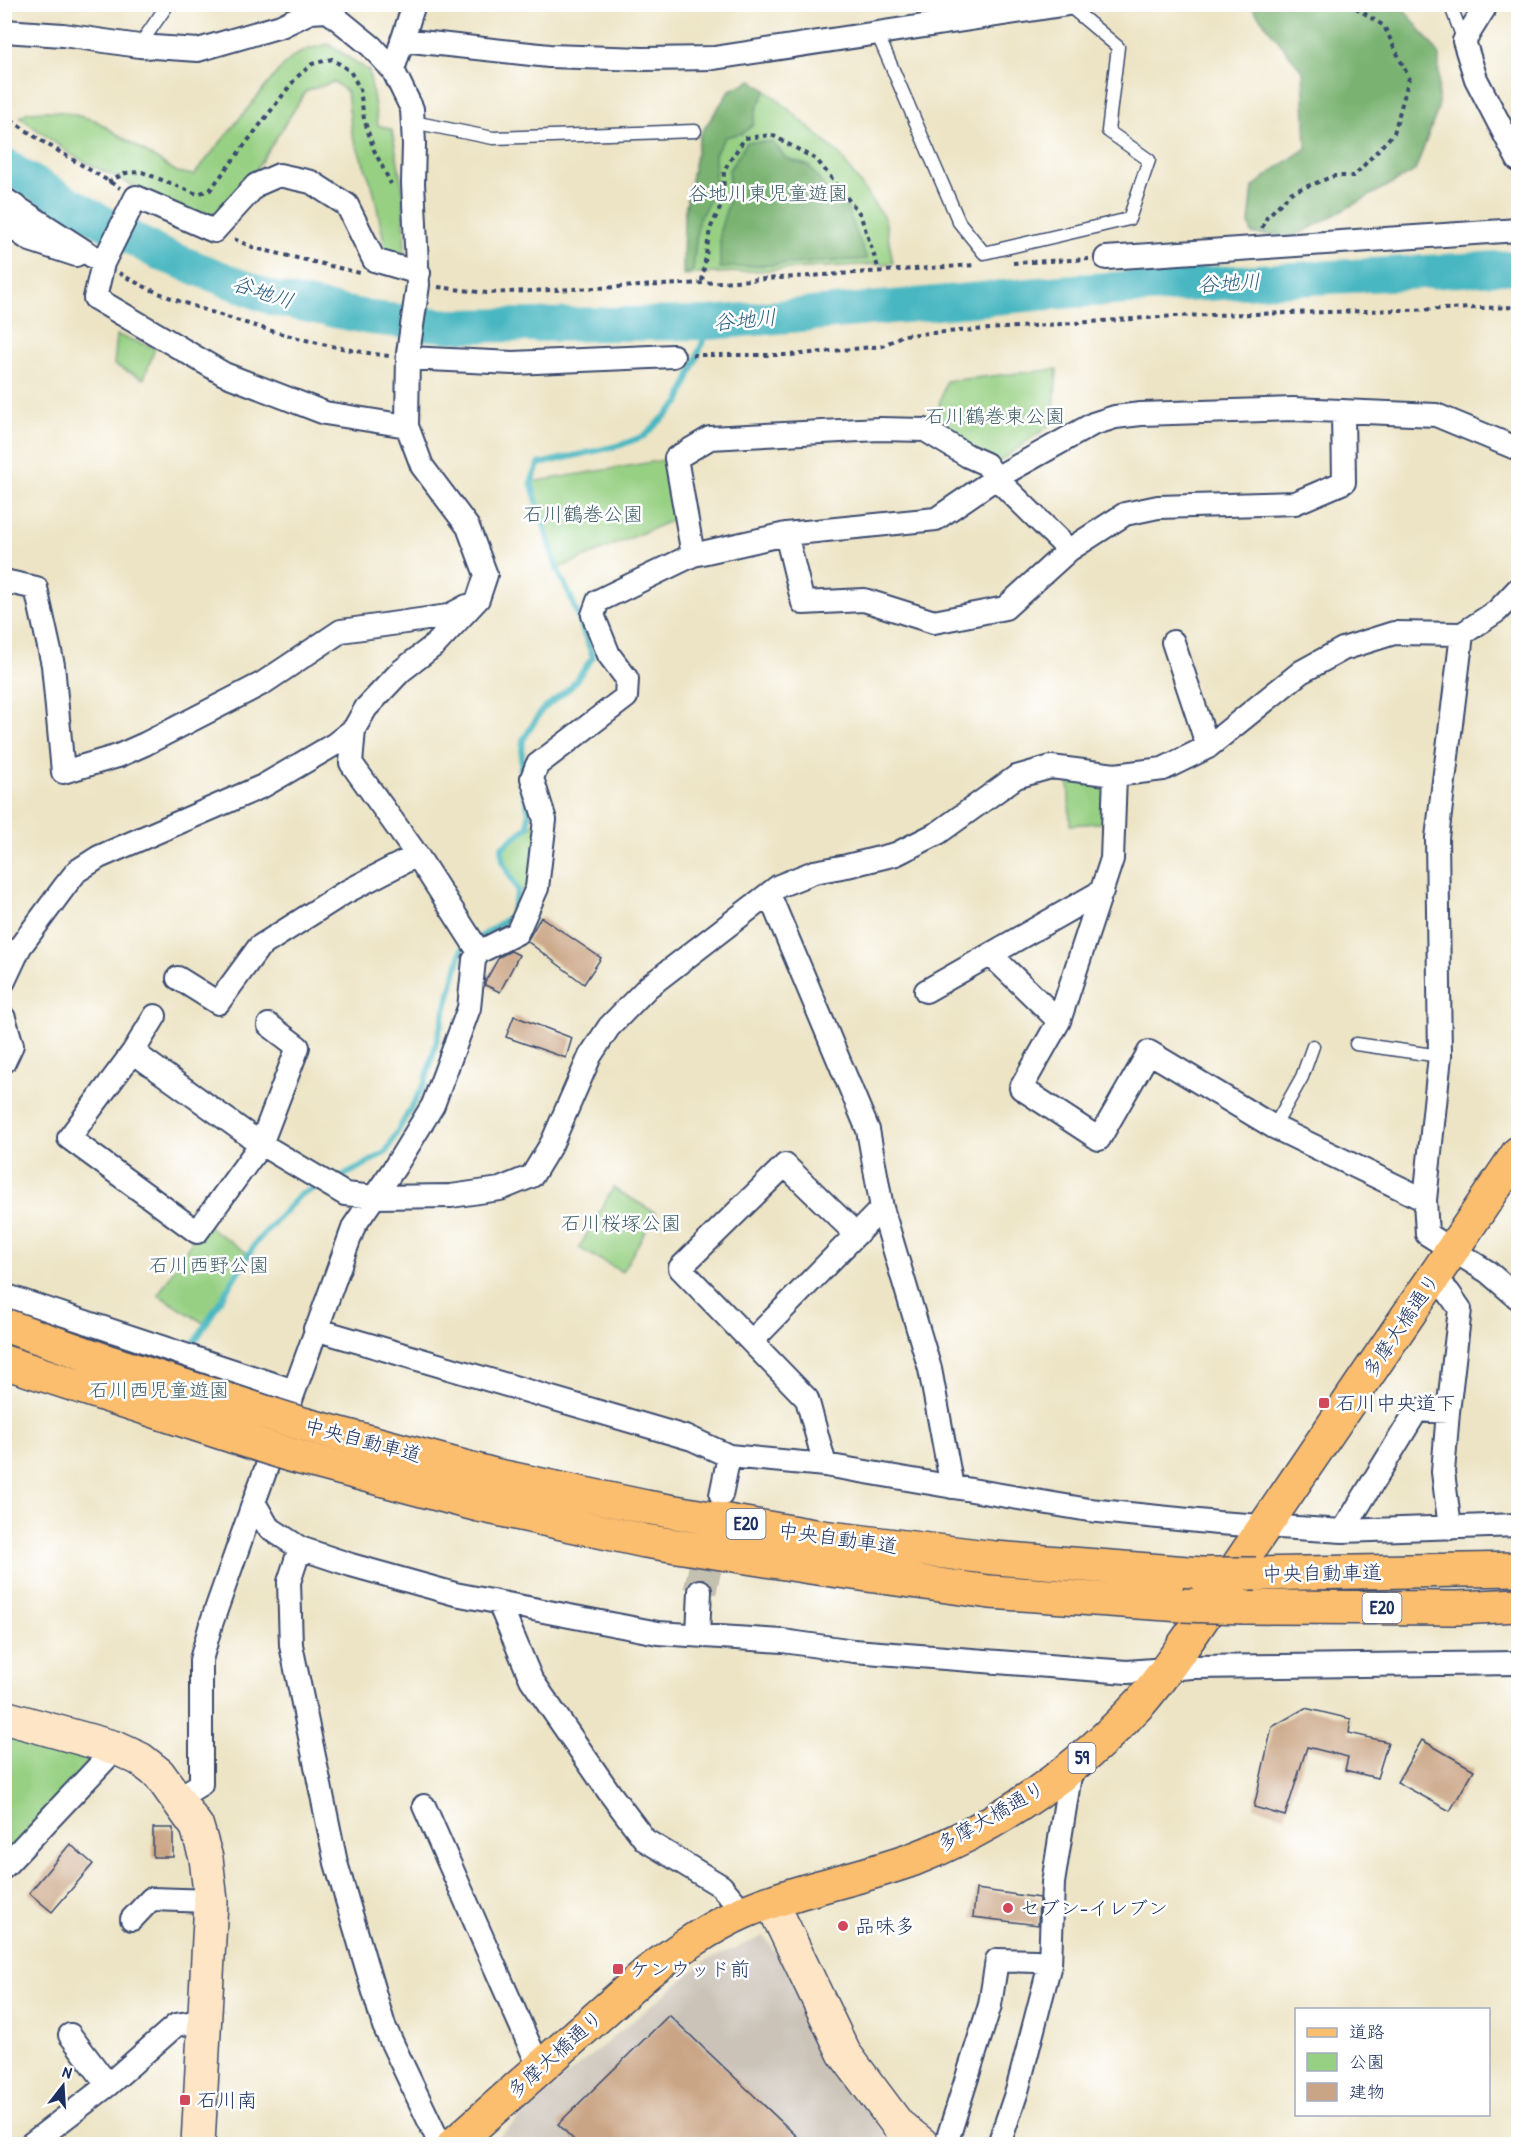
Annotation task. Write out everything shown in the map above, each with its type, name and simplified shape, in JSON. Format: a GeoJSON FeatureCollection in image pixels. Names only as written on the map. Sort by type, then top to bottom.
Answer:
{"type":"FeatureCollection","features":[{"type":"Feature","properties":{"kind":"main road","name":"多摩大橋通り"},"geometry":{"type":"LineString","coordinates":[[454,2145],[648,1972],[681,1948],[758,1908],[914,1859],[998,1817],[1071,1769],[1141,1701],[1168,1668],[1518,1153]]}},
{"type":"Feature","properties":{"kind":"main road","name":"中央自動車道"},"geometry":{"type":"LineString","coordinates":[[4,1325],[109,1362],[299,1423],[494,1475],[646,1507],[814,1536],[995,1558],[1201,1574],[1518,1569]]}},
{"type":"Feature","properties":{"kind":"main road","name":"中央自動車道"},"geometry":{"type":"LineString","coordinates":[[4,1362],[290,1455],[479,1505],[645,1541],[990,1592],[1244,1607],[1458,1608],[1518,1605]]}},
{"type":"Feature","properties":{"kind":"street"},"geometry":{"type":"LineString","coordinates":[[393,70],[414,4]]}},
{"type":"Feature","properties":{"kind":"street"},"geometry":{"type":"LineString","coordinates":[[1487,4],[1464,41],[1476,79],[1518,160]]}},
{"type":"Feature","properties":{"kind":"street"},"geometry":{"type":"LineString","coordinates":[[402,40],[549,56],[643,59],[714,58],[1068,5]]}},
{"type":"Feature","properties":{"kind":"street"},"geometry":{"type":"LineString","coordinates":[[4,31],[63,34],[139,46],[198,50],[281,26],[310,12],[328,10],[371,46],[393,70],[412,109],[413,122],[417,283],[408,356],[407,426],[422,466],[468,527],[486,574],[478,599],[436,644],[401,671],[366,708],[354,729],[335,744],[263,786],[99,857],[77,871],[20,947],[4,981]]}},
{"type":"Feature","properties":{"kind":"street"},"geometry":{"type":"LineString","coordinates":[[407,426],[325,413],[224,374],[95,298],[105,259],[134,201],[214,231],[256,185],[279,175],[311,182],[347,205],[374,260],[417,283]]}},
{"type":"Feature","properties":{"kind":"street"},"geometry":{"type":"LineString","coordinates":[[4,199],[105,259]]}},
{"type":"Feature","properties":{"kind":"street"},"geometry":{"type":"LineString","coordinates":[[4,222],[30,240],[105,259]]}},
{"type":"Feature","properties":{"kind":"street"},"geometry":{"type":"LineString","coordinates":[[1106,258],[1518,230]]}},
{"type":"Feature","properties":{"kind":"street"},"geometry":{"type":"LineString","coordinates":[[408,356],[513,363],[679,356]]}},
{"type":"Feature","properties":{"kind":"street"},"geometry":{"type":"LineString","coordinates":[[473,943],[517,933],[537,888],[545,820],[532,778],[537,765],[626,697],[627,679],[609,655],[593,615],[598,601],[693,555],[786,534],[936,519],[996,478],[1093,424],[1115,417],[1141,414],[1293,409],[1436,415],[1518,449]]}},
{"type":"Feature","properties":{"kind":"street"},"geometry":{"type":"LineString","coordinates":[[786,534],[803,603],[864,600],[934,622],[1005,608],[1069,550],[1125,514],[1158,507],[1295,503],[1344,482],[1343,411]]}},
{"type":"Feature","properties":{"kind":"street"},"geometry":{"type":"LineString","coordinates":[[693,555],[676,458],[710,438],[879,429],[925,430],[986,464],[996,478],[1069,550]]}},
{"type":"Feature","properties":{"kind":"street"},"geometry":{"type":"LineString","coordinates":[[4,581],[36,588],[53,664],[63,772],[118,756],[145,744],[263,683],[342,631],[448,616],[478,599]]}},
{"type":"Feature","properties":{"kind":"street"},"geometry":{"type":"LineString","coordinates":[[133,1052],[261,1144],[345,1194],[375,1197],[451,1196],[500,1189],[532,1176],[552,1143],[591,1056],[609,1027],[648,987],[779,886],[814,872],[896,854],[938,833],[1016,777],[1051,767],[1114,775],[1164,770],[1208,747],[1300,672],[1343,650],[1394,633],[1462,633],[1497,611],[1518,589]]}},
{"type":"Feature","properties":{"kind":"street"},"geometry":{"type":"LineString","coordinates":[[1462,633],[1437,838],[1440,1056],[1425,1200],[1427,1234],[1488,1272],[1518,1298]]}},
{"type":"Feature","properties":{"kind":"street"},"geometry":{"type":"LineString","coordinates":[[1173,642],[1208,747]]}},
{"type":"Feature","properties":{"kind":"street"},"geometry":{"type":"LineString","coordinates":[[178,1798],[201,1784],[201,1660],[211,1624],[315,1329],[354,1226],[395,1167],[432,1105],[469,1008],[474,960],[473,943],[417,855],[351,763],[354,729]]}},
{"type":"Feature","properties":{"kind":"street"},"geometry":{"type":"LineString","coordinates":[[1114,775],[1112,859],[1059,1021],[1021,1088],[1098,1139],[1149,1052],[1274,1127],[1425,1200]]}},
{"type":"Feature","properties":{"kind":"street"},"geometry":{"type":"LineString","coordinates":[[178,978],[218,1003],[259,947],[344,893],[417,855]]}},
{"type":"Feature","properties":{"kind":"street"},"geometry":{"type":"LineString","coordinates":[[926,991],[1102,891]]}},
{"type":"Feature","properties":{"kind":"street"},"geometry":{"type":"LineString","coordinates":[[769,894],[868,1130],[882,1208],[930,1369],[952,1487]]}},
{"type":"Feature","properties":{"kind":"street"},"geometry":{"type":"LineString","coordinates":[[991,955],[1059,1021]]}},
{"type":"Feature","properties":{"kind":"street"},"geometry":{"type":"LineString","coordinates":[[155,1016],[133,1052],[69,1138],[197,1232],[261,1144],[298,1047],[269,1025]]}},
{"type":"Feature","properties":{"kind":"street"},"geometry":{"type":"LineString","coordinates":[[4,1018],[12,1045],[4,1062]]}},
{"type":"Feature","properties":{"kind":"street"},"geometry":{"type":"LineString","coordinates":[[825,1465],[807,1399],[680,1268],[785,1165],[856,1234]]}},
{"type":"Feature","properties":{"kind":"street"},"geometry":{"type":"LineString","coordinates":[[752,1341],[882,1208]]}},
{"type":"Feature","properties":{"kind":"street"},"geometry":{"type":"LineString","coordinates":[[1433,1277],[1449,1293],[1460,1309],[1443,1472],[1450,1528]]}},
{"type":"Feature","properties":{"kind":"street"},"geometry":{"type":"LineString","coordinates":[[4,1295],[294,1391]]}},
{"type":"Feature","properties":{"kind":"street"},"geometry":{"type":"LineString","coordinates":[[315,1329],[692,1438],[729,1456],[825,1465],[1089,1510],[1264,1527],[1343,1531],[1518,1525]]}},
{"type":"Feature","properties":{"kind":"street"},"geometry":{"type":"LineString","coordinates":[[1343,1531],[1417,1410],[1448,1412]]}},
{"type":"Feature","properties":{"kind":"street"},"geometry":{"type":"LineString","coordinates":[[722,1495],[729,1456]]}},
{"type":"Feature","properties":{"kind":"street"},"geometry":{"type":"LineString","coordinates":[[254,1502],[268,1527],[300,1548],[351,1565],[499,1604],[658,1633],[783,1641],[854,1650],[1127,1672],[1168,1668],[1518,1663]]}},
{"type":"Feature","properties":{"kind":"street"},"geometry":{"type":"LineString","coordinates":[[300,1548],[289,1582],[291,1645],[336,1863],[384,2026],[440,2145]]}},
{"type":"Feature","properties":{"kind":"street"},"geometry":{"type":"LineString","coordinates":[[698,1634],[700,1591]]}},
{"type":"Feature","properties":{"kind":"street"},"geometry":{"type":"LineString","coordinates":[[499,1604],[531,1679],[609,1792],[645,1839],[758,1908],[844,2053],[898,2125],[922,2145]]}},
{"type":"Feature","properties":{"kind":"street"},"geometry":{"type":"LineString","coordinates":[[4,1716],[117,1748],[140,1759],[159,1774],[197,1827],[206,1858],[212,1901],[198,2145]]}},
{"type":"Feature","properties":{"kind":"street"},"geometry":{"type":"LineString","coordinates":[[4,1866],[117,1748]]}},
{"type":"Feature","properties":{"kind":"street"},"geometry":{"type":"LineString","coordinates":[[999,2145],[1017,2091],[1050,1964],[1053,1883],[1071,1769]]}},
{"type":"Feature","properties":{"kind":"street"},"geometry":{"type":"LineString","coordinates":[[424,1806],[540,2069]]}},
{"type":"Feature","properties":{"kind":"street"},"geometry":{"type":"LineString","coordinates":[[132,1919],[151,1899],[212,1901]]}},
{"type":"Feature","properties":{"kind":"street"},"geometry":{"type":"LineString","coordinates":[[946,2145],[990,2005],[997,1960],[1036,1961],[1050,1964]]}},
{"type":"Feature","properties":{"kind":"street"},"geometry":{"type":"LineString","coordinates":[[31,2145],[108,2085],[176,2025],[206,2020]]}},
{"type":"Feature","properties":{"kind":"street"},"geometry":{"type":"LineString","coordinates":[[70,2035],[108,2085]]}},
{"type":"Feature","properties":{"kind":"lane"},"geometry":{"type":"LineString","coordinates":[[139,46],[168,4]]}},
{"type":"Feature","properties":{"kind":"lane"},"geometry":{"type":"LineString","coordinates":[[1450,4],[1464,41]]}},
{"type":"Feature","properties":{"kind":"lane"},"geometry":{"type":"LineString","coordinates":[[877,33],[959,222],[984,252],[1129,219],[1149,160],[1108,131],[1118,47],[1068,5]]}},
{"type":"Feature","properties":{"kind":"lane"},"geometry":{"type":"LineString","coordinates":[[413,122],[493,138],[695,131]]}},
{"type":"Feature","properties":{"kind":"lane"},"geometry":{"type":"LineString","coordinates":[[1356,1044],[1440,1056]]}},
{"type":"Feature","properties":{"kind":"lane"},"geometry":{"type":"LineString","coordinates":[[1274,1127],[1302,1077],[1313,1046]]}},
{"type":"Feature","properties":{"kind":"path"},"geometry":{"type":"LineString","coordinates":[[1257,249],[1267,218],[1292,192],[1334,176],[1354,176],[1394,133],[1409,78],[1384,26],[1350,4]]}},
{"type":"Feature","properties":{"kind":"path"},"geometry":{"type":"LineString","coordinates":[[108,182],[126,173],[142,172],[197,194],[210,190],[296,78],[312,64],[332,59],[350,71],[360,89],[364,119],[374,150],[390,179],[392,189]]}},
{"type":"Feature","properties":{"kind":"path"},"geometry":{"type":"LineString","coordinates":[[4,115],[134,201]]}},
{"type":"Feature","properties":{"kind":"path"},"geometry":{"type":"LineString","coordinates":[[702,281],[710,229],[723,202],[724,170],[745,138],[772,135],[817,160],[860,214],[879,270]]}},
{"type":"Feature","properties":{"kind":"path"},"geometry":{"type":"LineString","coordinates":[[255,248],[371,276]]}},
{"type":"Feature","properties":{"kind":"path"},"geometry":{"type":"LineString","coordinates":[[1003,264],[1106,258]]}},
{"type":"Feature","properties":{"kind":"path"},"geometry":{"type":"LineString","coordinates":[[452,289],[487,293],[705,283],[981,265]]}},
{"type":"Feature","properties":{"kind":"path"},"geometry":{"type":"LineString","coordinates":[[133,281],[178,301],[263,328],[370,353]]}},
{"type":"Feature","properties":{"kind":"path"},"geometry":{"type":"LineString","coordinates":[[679,356],[791,355],[883,346],[903,335],[1175,316],[1518,307]]}},
{"type":"Feature","properties":{"kind":"shaded area"},"geometry":{"type":"Polygon","coordinates":[[[764,1936],[785,1965],[832,2058],[892,2144],[491,2144],[554,2086],[705,1961],[764,1936]]]}},
{"type":"Feature","properties":{"kind":"green space"},"geometry":{"type":"Polygon","coordinates":[[[1250,5],[1401,5],[1439,54],[1438,109],[1415,171],[1296,236],[1252,234],[1249,223],[1253,187],[1306,148],[1303,72],[1250,5]]]}},
{"type":"Feature","properties":{"kind":"green space"},"geometry":{"type":"Polygon","coordinates":[[[328,44],[369,71],[378,125],[392,130],[404,195],[405,261],[387,256],[373,188],[352,134],[347,92],[334,82],[306,91],[254,173],[217,216],[202,220],[73,156],[20,117],[28,112],[46,111],[63,112],[95,120],[177,172],[194,175],[278,71],[294,56],[328,44]]]}},
{"type":"Feature","properties":{"kind":"green space","name":"谷地川東児童遊園"},"geometry":{"type":"Polygon","coordinates":[[[752,80],[776,98],[840,155],[885,219],[893,263],[683,275],[684,216],[700,135],[730,90],[752,80]]]}},
{"type":"Feature","properties":{"kind":"green space"},"geometry":{"type":"Polygon","coordinates":[[[752,80],[766,90],[756,110],[753,125],[743,133],[725,137],[715,154],[715,191],[698,221],[693,271],[683,275],[684,216],[700,135],[730,90],[752,80]]]}},
{"type":"Feature","properties":{"kind":"green space"},"geometry":{"type":"Polygon","coordinates":[[[747,142],[773,142],[786,158],[809,166],[828,192],[844,201],[867,259],[720,268],[720,230],[729,201],[729,170],[747,142]]]}},
{"type":"Feature","properties":{"kind":"green space"},"geometry":{"type":"Polygon","coordinates":[[[117,335],[155,348],[144,379],[114,365],[117,335]]]}},
{"type":"Feature","properties":{"kind":"green space","name":"石川鶴巻東公園"},"geometry":{"type":"Polygon","coordinates":[[[1057,369],[1053,423],[997,463],[934,423],[946,381],[1057,369]]]}},
{"type":"Feature","properties":{"kind":"green space","name":"石川鶴巻公園"},"geometry":{"type":"Polygon","coordinates":[[[676,458],[685,515],[557,569],[531,482],[676,458]]]}},
{"type":"Feature","properties":{"kind":"green space"},"geometry":{"type":"Polygon","coordinates":[[[1068,769],[1115,775],[1113,822],[1070,825],[1068,769]]]}},
{"type":"Feature","properties":{"kind":"green space"},"geometry":{"type":"Polygon","coordinates":[[[545,820],[537,888],[518,891],[503,862],[502,847],[528,827],[545,820]]]}},
{"type":"Feature","properties":{"kind":"green space","name":"石川桜塚公園"},"geometry":{"type":"Polygon","coordinates":[[[613,1188],[656,1213],[622,1272],[579,1248],[613,1188]]]}},
{"type":"Feature","properties":{"kind":"green space","name":"石川西野公園"},"geometry":{"type":"Polygon","coordinates":[[[203,1223],[249,1254],[205,1324],[158,1295],[203,1223]]]}},
{"type":"Feature","properties":{"kind":"green space"},"geometry":{"type":"Polygon","coordinates":[[[5,1731],[104,1761],[5,1867],[5,1731]]]}},
{"type":"Feature","properties":{"kind":"building"},"geometry":{"type":"Polygon","coordinates":[[[541,917],[601,958],[584,984],[527,941],[541,917]]]}},
{"type":"Feature","properties":{"kind":"building"},"geometry":{"type":"Polygon","coordinates":[[[511,951],[519,955],[500,992],[485,985],[499,957],[511,951]]]}},
{"type":"Feature","properties":{"kind":"building"},"geometry":{"type":"Polygon","coordinates":[[[514,1016],[572,1038],[566,1058],[506,1037],[514,1016]]]}},
{"type":"Feature","properties":{"kind":"building"},"geometry":{"type":"Polygon","coordinates":[[[1305,1708],[1351,1719],[1349,1733],[1388,1742],[1377,1778],[1345,1770],[1348,1757],[1307,1747],[1285,1816],[1254,1807],[1272,1727],[1305,1708]]]}},
{"type":"Feature","properties":{"kind":"building"},"geometry":{"type":"Polygon","coordinates":[[[1422,1740],[1474,1770],[1450,1811],[1397,1782],[1422,1740]]]}},
{"type":"Feature","properties":{"kind":"building"},"geometry":{"type":"Polygon","coordinates":[[[153,1828],[173,1828],[173,1857],[153,1857],[153,1828]]]}},
{"type":"Feature","properties":{"kind":"building"},"geometry":{"type":"Polygon","coordinates":[[[70,1844],[93,1864],[52,1912],[29,1893],[70,1844]]]}},
{"type":"Feature","properties":{"kind":"building","name":"セブン-イレブン"},"geometry":{"type":"Polygon","coordinates":[[[976,1889],[1039,1898],[1038,1925],[973,1917],[976,1889]]]}},
{"type":"Feature","properties":{"kind":"building"},"geometry":{"type":"Polygon","coordinates":[[[669,2015],[806,2145],[579,2145],[558,2124],[669,2015]]]}},
{"type":"Feature","properties":{"kind":"waterway","name":"谷地川"},"geometry":{"type":"LineString","coordinates":[[4,164],[158,253],[274,299],[371,318],[449,326],[710,323],[1073,291],[1518,267]]}},
{"type":"Feature","properties":{"kind":"waterway"},"geometry":{"type":"LineString","coordinates":[[334,1180],[386,1152],[425,1083],[462,949],[510,917],[518,891],[503,862],[502,847],[528,827],[529,812],[520,778],[523,740],[542,710],[571,687],[593,657],[570,595],[557,569],[531,482],[539,464],[621,445],[644,436],[679,403],[710,323]]}},
{"type":"Feature","properties":{"kind":"waterway"},"geometry":{"type":"LineString","coordinates":[[191,1348],[257,1241],[300,1195],[319,1186]]}},
{"type":"Feature","properties":{"kind":"tunnel"},"geometry":{"type":"LineString","coordinates":[[700,1591],[715,1523]]}},
{"type":"Feature","properties":{"kind":"railway"},"geometry":{"type":"LineString","coordinates":[[1509,2144],[1518,2135]]}},
{"type":"Feature","properties":{"kind":"place","name":"石川中央道下"},"geometry":{"type":"Point","coordinates":[1324,1403]}},
{"type":"Feature","properties":{"kind":"place","name":"セブン-イレブン"},"geometry":{"type":"Point","coordinates":[1008,1908]}},
{"type":"Feature","properties":{"kind":"place","name":"品味多"},"geometry":{"type":"Point","coordinates":[843,1926]}},
{"type":"Feature","properties":{"kind":"place","name":"ケンウッド前"},"geometry":{"type":"Point","coordinates":[618,1969]}},
{"type":"Feature","properties":{"kind":"place","name":"石川南"},"geometry":{"type":"Point","coordinates":[185,2100]}},
{"type":"Feature","properties":{"kind":"park label","name":"石川西児童遊園"},"geometry":{"type":"Point","coordinates":[159,1390]}}]}
